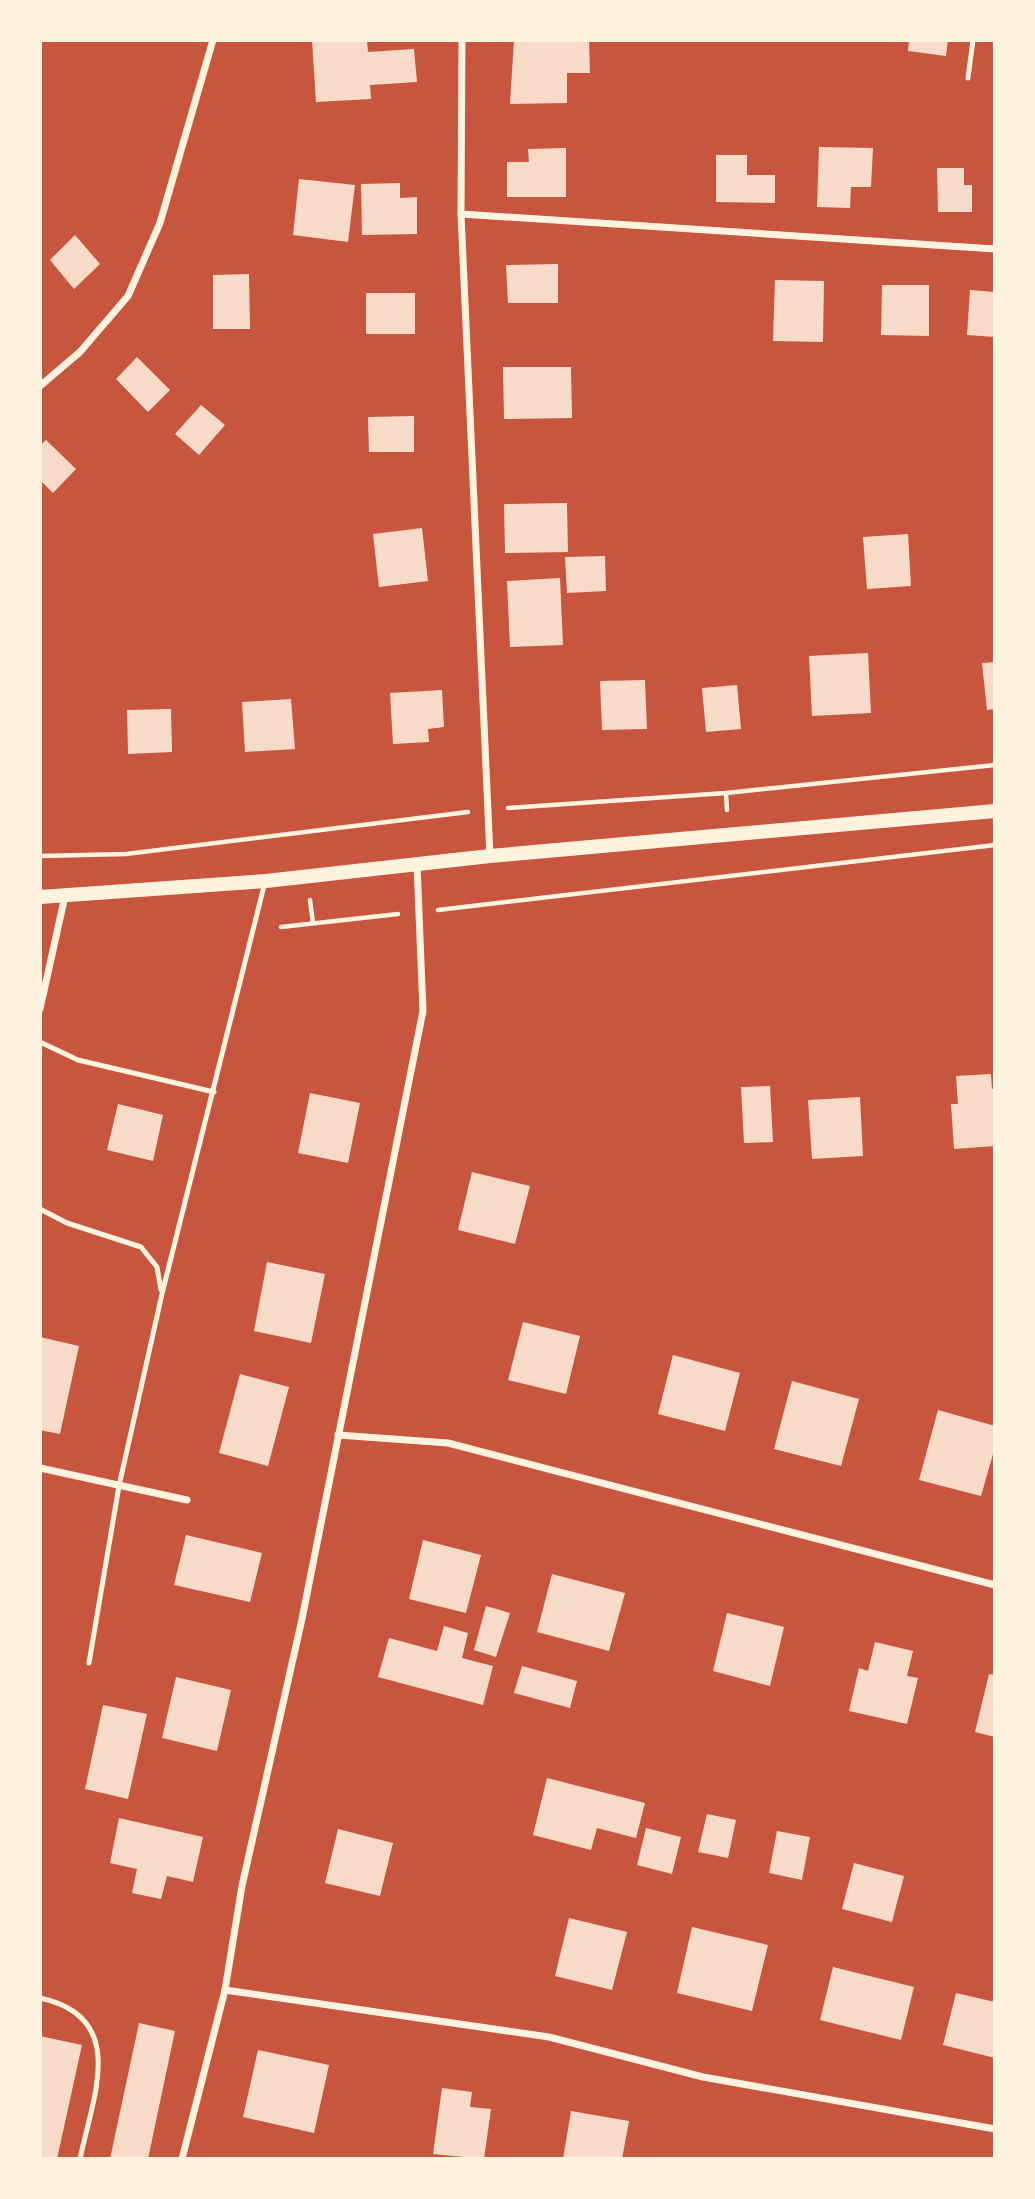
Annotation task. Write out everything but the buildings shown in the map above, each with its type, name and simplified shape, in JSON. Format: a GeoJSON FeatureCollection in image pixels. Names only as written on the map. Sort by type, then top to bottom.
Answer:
{"type":"FeatureCollection","features":[{"type":"Feature","properties":{"kind":"main road"},"geometry":{"type":"LineString","coordinates":[[40,897],[266,881],[490,856],[995,811]]}},
{"type":"Feature","properties":{"kind":"street"},"geometry":{"type":"LineString","coordinates":[[40,386],[80,352],[128,296],[160,223],[213,40]]}},
{"type":"Feature","properties":{"kind":"street"},"geometry":{"type":"LineString","coordinates":[[462,40],[461,214],[490,856]]}},
{"type":"Feature","properties":{"kind":"street"},"geometry":{"type":"LineString","coordinates":[[461,214],[995,250]]}},
{"type":"Feature","properties":{"kind":"street"},"geometry":{"type":"LineString","coordinates":[[182,2159],[225,1990],[242,1886],[338,1435],[423,1011],[417,864]]}},
{"type":"Feature","properties":{"kind":"street"},"geometry":{"type":"LineString","coordinates":[[40,1009],[65,896]]}},
{"type":"Feature","properties":{"kind":"street"},"geometry":{"type":"LineString","coordinates":[[338,1435],[448,1443],[995,1585]]}},
{"type":"Feature","properties":{"kind":"street"},"geometry":{"type":"LineString","coordinates":[[40,1468],[187,1500]]}},
{"type":"Feature","properties":{"kind":"street"},"geometry":{"type":"LineString","coordinates":[[225,1990],[549,2037],[703,2077],[995,2129]]}},
{"type":"Feature","properties":{"kind":"lane"},"geometry":{"type":"LineString","coordinates":[[968,78],[973,40]]}},
{"type":"Feature","properties":{"kind":"lane"},"geometry":{"type":"LineString","coordinates":[[89,1664],[118,1486],[162,1294],[266,881]]}},
{"type":"Feature","properties":{"kind":"lane"},"geometry":{"type":"LineString","coordinates":[[40,1042],[78,1060],[214,1092]]}},
{"type":"Feature","properties":{"kind":"lane"},"geometry":{"type":"LineString","coordinates":[[40,1209],[67,1223],[141,1247],[158,1266],[162,1294]]}},
{"type":"Feature","properties":{"kind":"lane"},"geometry":{"type":"LineString","coordinates":[[40,1998],[75,2011],[94,2032],[100,2066],[80,2159]]}},
{"type":"Feature","properties":{"kind":"path"},"geometry":{"type":"LineString","coordinates":[[40,856],[126,853],[487,810],[726,793],[995,765]]}},
{"type":"Feature","properties":{"kind":"path"},"geometry":{"type":"LineString","coordinates":[[281,927],[995,845]]}}]}
